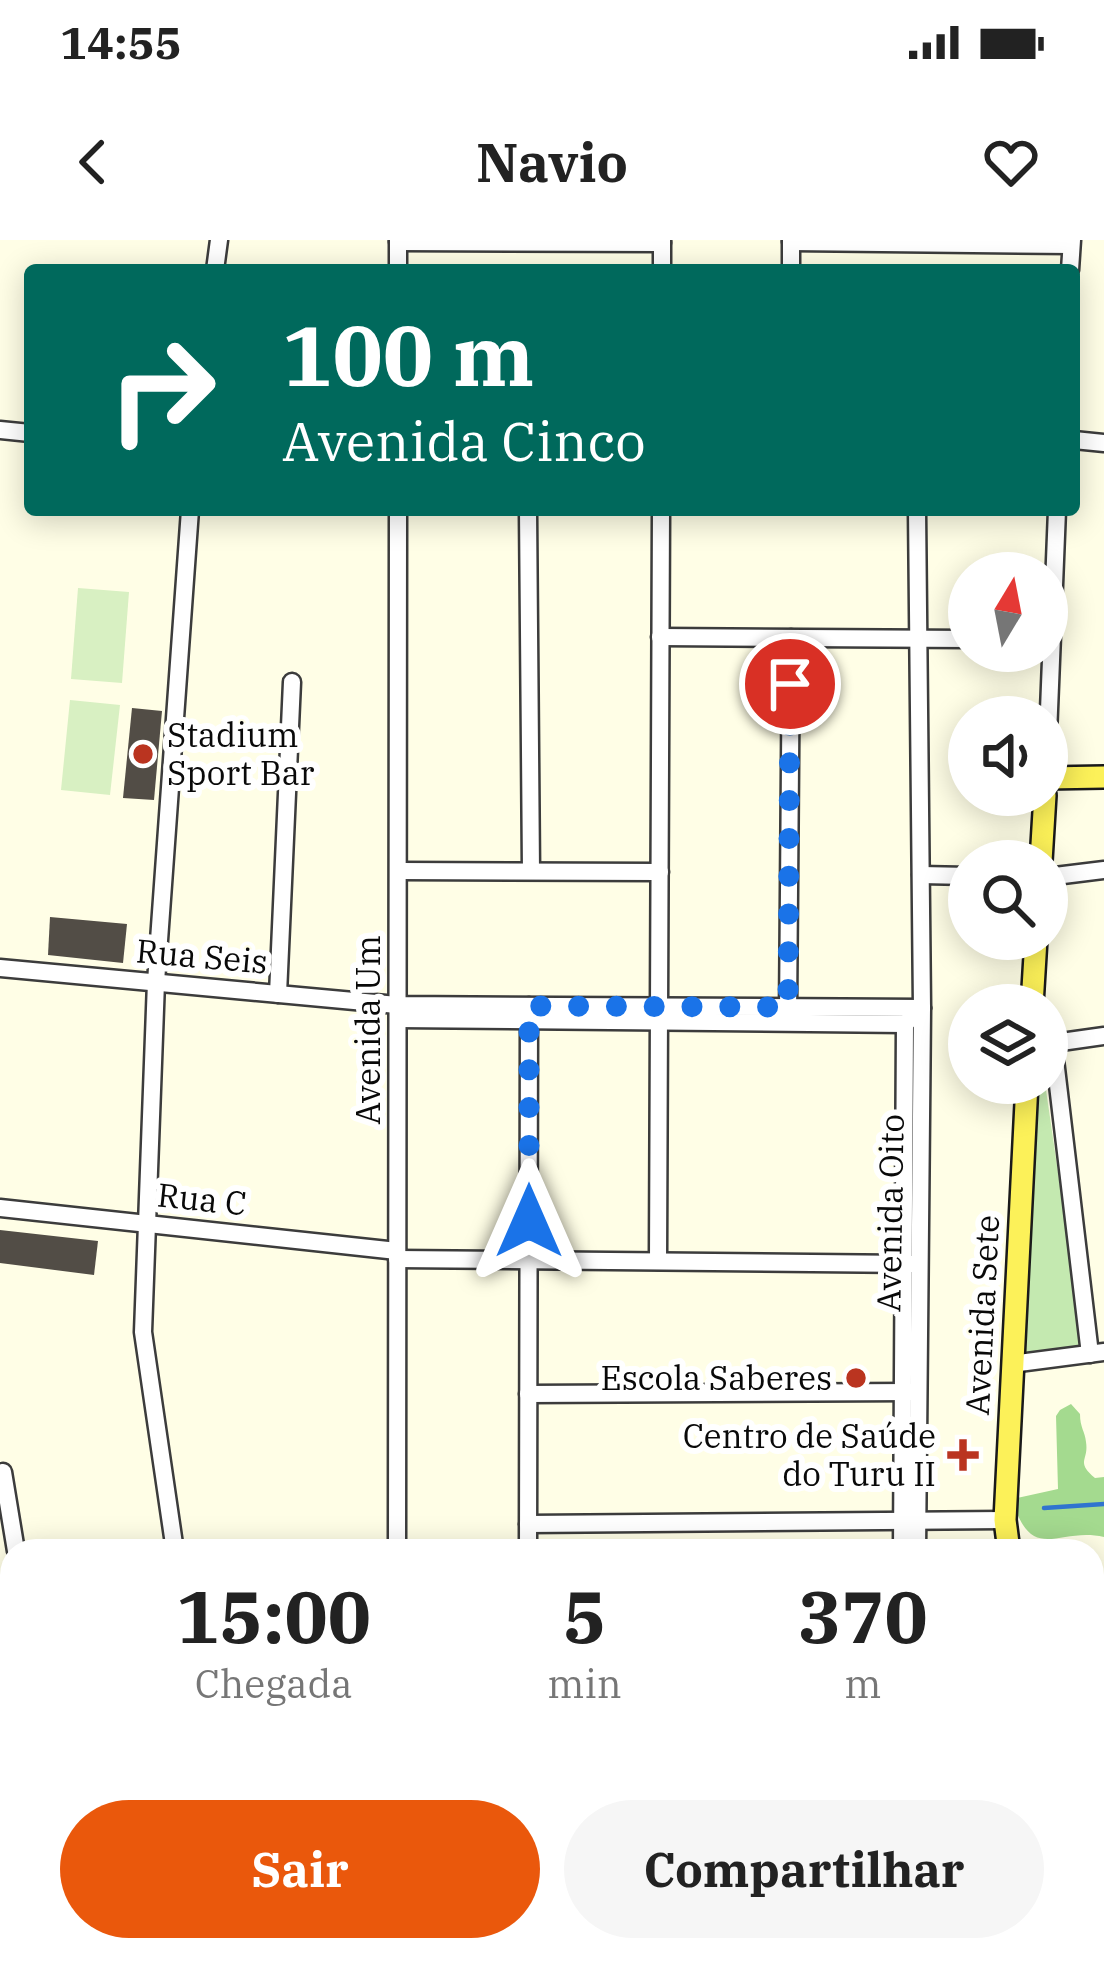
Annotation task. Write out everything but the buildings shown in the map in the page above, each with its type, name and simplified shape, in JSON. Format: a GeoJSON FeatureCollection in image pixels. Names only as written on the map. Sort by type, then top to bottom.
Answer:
{"type":"FeatureCollection","features":[{"type":"Feature","properties":{"kind":"main road"},"geometry":{"type":"LineString","coordinates":[[1068,778],[1104,777]]}},
{"type":"Feature","properties":{"kind":"main road","name":"Avenida Sete"},"geometry":{"type":"LineString","coordinates":[[1007,1539],[1011,1364],[1026,1104]]}},
{"type":"Feature","properties":{"kind":"street"},"geometry":{"type":"LineString","coordinates":[[398,241],[662,242]]}},
{"type":"Feature","properties":{"kind":"street"},"geometry":{"type":"LineString","coordinates":[[791,241],[1072,242]]}},
{"type":"Feature","properties":{"kind":"street"},"geometry":{"type":"LineString","coordinates":[[173,1539],[143,1332],[156,982],[190,516]]}},
{"type":"Feature","properties":{"kind":"street","name":"Avenida Um"},"geometry":{"type":"LineString","coordinates":[[397,1539],[398,516]]}},
{"type":"Feature","properties":{"kind":"street"},"geometry":{"type":"LineString","coordinates":[[527,516],[531,871]]}},
{"type":"Feature","properties":{"kind":"street"},"geometry":{"type":"LineString","coordinates":[[658,1262],[661,516]]}},
{"type":"Feature","properties":{"kind":"street","name":"Avenida Oito"},"geometry":{"type":"LineString","coordinates":[[911,1264],[922,1008],[917,516]]}},
{"type":"Feature","properties":{"kind":"street"},"geometry":{"type":"LineString","coordinates":[[1055,552],[1057,516]]}},
{"type":"Feature","properties":{"kind":"street"},"geometry":{"type":"LineString","coordinates":[[660,637],[948,639]]}},
{"type":"Feature","properties":{"kind":"street"},"geometry":{"type":"LineString","coordinates":[[788,1015],[791,638]]}},
{"type":"Feature","properties":{"kind":"street"},"geometry":{"type":"LineString","coordinates":[[278,994],[292,682]]}},
{"type":"Feature","properties":{"kind":"street"},"geometry":{"type":"LineString","coordinates":[[1068,875],[1104,870]]}},
{"type":"Feature","properties":{"kind":"street"},"geometry":{"type":"LineString","coordinates":[[399,871],[660,872]]}},
{"type":"Feature","properties":{"kind":"street"},"geometry":{"type":"LineString","coordinates":[[921,874],[948,875]]}},
{"type":"Feature","properties":{"kind":"street","name":"Rua Seis"},"geometry":{"type":"LineString","coordinates":[[0,968],[278,994],[398,1012],[788,1015]]}},
{"type":"Feature","properties":{"kind":"street"},"geometry":{"type":"LineString","coordinates":[[788,1015],[922,1008]]}},
{"type":"Feature","properties":{"kind":"street"},"geometry":{"type":"LineString","coordinates":[[788,1015],[905,1024],[922,1008]]}},
{"type":"Feature","properties":{"kind":"street"},"geometry":{"type":"LineString","coordinates":[[528,1539],[529,1013]]}},
{"type":"Feature","properties":{"kind":"street"},"geometry":{"type":"LineString","coordinates":[[905,1024],[910,1521],[914,1539]]}},
{"type":"Feature","properties":{"kind":"street"},"geometry":{"type":"LineString","coordinates":[[1068,1041],[1104,1036]]}},
{"type":"Feature","properties":{"kind":"street"},"geometry":{"type":"LineString","coordinates":[[1011,1364],[1097,1353],[1059,1104]]}},
{"type":"Feature","properties":{"kind":"street","name":"Rua C"},"geometry":{"type":"LineString","coordinates":[[0,1208],[397,1255],[529,1261],[911,1264]]}},
{"type":"Feature","properties":{"kind":"street"},"geometry":{"type":"LineString","coordinates":[[528,1394],[910,1392]]}},
{"type":"Feature","properties":{"kind":"street"},"geometry":{"type":"LineString","coordinates":[[3,1472],[14,1539]]}},
{"type":"Feature","properties":{"kind":"street"},"geometry":{"type":"LineString","coordinates":[[528,1524],[1005,1520]]}},
{"type":"Feature","properties":{"kind":"street"},"geometry":{"type":"LineString","coordinates":[[905,1539],[910,1521]]}},
{"type":"Feature","properties":{"kind":"green space"},"geometry":{"type":"Polygon","coordinates":[[[78,588],[129,592],[122,683],[71,679],[78,588]]]}},
{"type":"Feature","properties":{"kind":"green space"},"geometry":{"type":"Polygon","coordinates":[[[70,700],[120,705],[110,795],[61,790],[70,700]]]}},
{"type":"Feature","properties":{"kind":"green space"},"geometry":{"type":"Polygon","coordinates":[[[1038,1104],[1048,1104],[1083,1345],[1022,1353],[1038,1104]]]}},
{"type":"Feature","properties":{"kind":"green space"},"geometry":{"type":"Polygon","coordinates":[[[1071,1404],[1080,1414],[1086,1468],[1095,1478],[1104,1477],[1104,1537],[1038,1538],[1028,1532],[1012,1499],[1058,1489],[1056,1416],[1071,1404]]]}},
{"type":"Feature","properties":{"kind":"waterway"},"geometry":{"type":"LineString","coordinates":[[1044,1508],[1104,1504]]}},
{"type":"Feature","properties":{"kind":"place","name":"Stadium Sport Bar"},"geometry":{"type":"Point","coordinates":[143,754]}},
{"type":"Feature","properties":{"kind":"place","name":"Escola Saberes"},"geometry":{"type":"Point","coordinates":[856,1378]}},
{"type":"Feature","properties":{"kind":"place","name":"Centro de Saúde do Turu II"},"geometry":{"type":"Point","coordinates":[963,1455]}},
{"type":"Feature","properties":{"kind":"route"},"geometry":{"type":"LineString","coordinates":[[529,1221],[529,1006],[788,1007],[790,684]]}}]}
